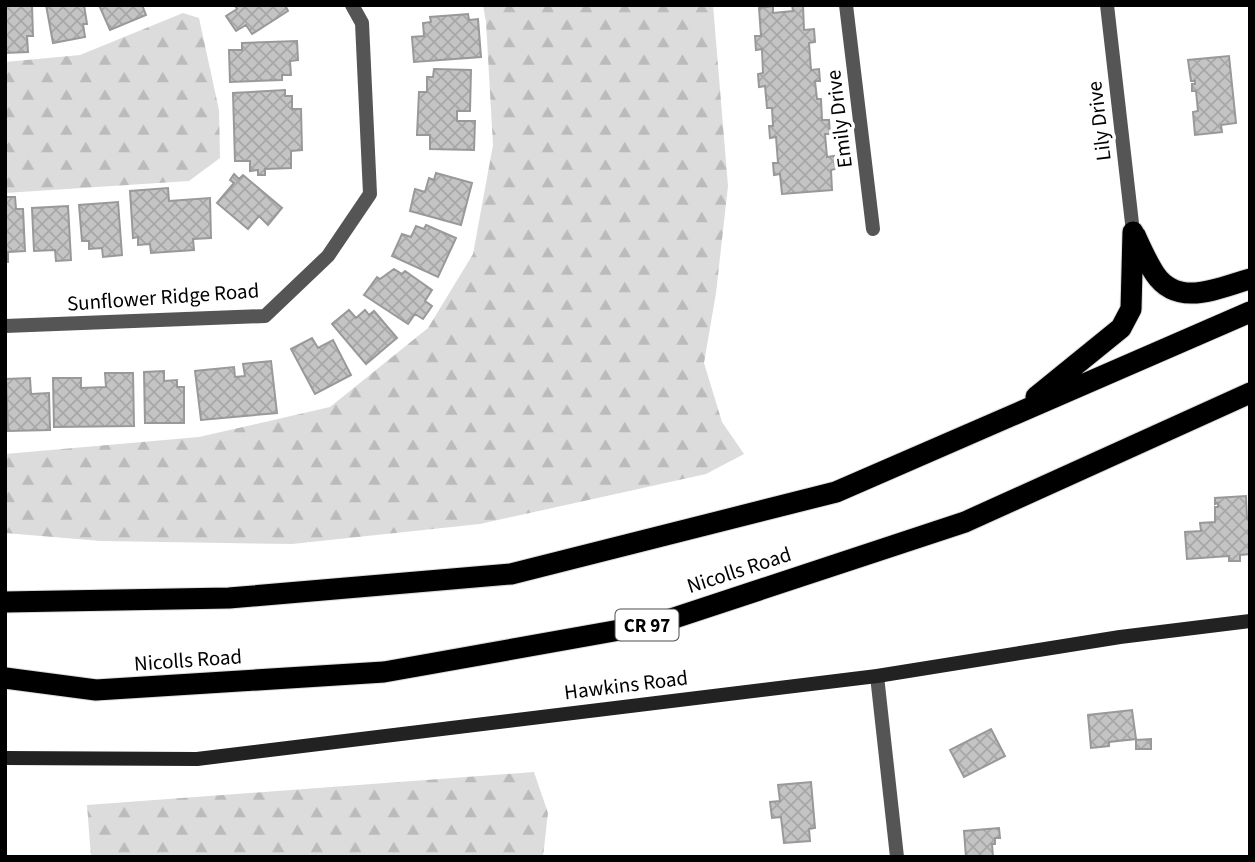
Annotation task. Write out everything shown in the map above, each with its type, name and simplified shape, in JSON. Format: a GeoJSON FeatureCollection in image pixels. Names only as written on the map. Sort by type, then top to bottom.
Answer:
{"type":"FeatureCollection","features":[{"type":"Feature","properties":{"kind":"highway"},"geometry":{"type":"LineString","coordinates":[[1133,232],[1155,275],[1168,288],[1178,293],[1192,295],[1250,279]]}},
{"type":"Feature","properties":{"kind":"highway"},"geometry":{"type":"LineString","coordinates":[[1016,414],[1121,328],[1131,309],[1133,232]]}},
{"type":"Feature","properties":{"kind":"highway"},"geometry":{"type":"LineString","coordinates":[[5,602],[229,598],[510,575],[836,492],[1250,312]]}},
{"type":"Feature","properties":{"kind":"highway","name":"Nicolls Road"},"geometry":{"type":"LineString","coordinates":[[5,678],[96,690],[384,672],[659,623],[965,522],[1250,393]]}},
{"type":"Feature","properties":{"kind":"street","name":"Sunflower Ridge Road"},"geometry":{"type":"LineString","coordinates":[[5,326],[265,316],[328,256],[370,194],[362,23],[352,5]]}},
{"type":"Feature","properties":{"kind":"street","name":"Emily Drive"},"geometry":{"type":"LineString","coordinates":[[846,5],[873,229]]}},
{"type":"Feature","properties":{"kind":"street","name":"Lily Drive"},"geometry":{"type":"LineString","coordinates":[[1107,5],[1133,232]]}},
{"type":"Feature","properties":{"kind":"street","name":"Hawkins Road"},"geometry":{"type":"LineString","coordinates":[[5,758],[197,759],[877,676],[1120,638],[1250,621]]}},
{"type":"Feature","properties":{"kind":"street"},"geometry":{"type":"LineString","coordinates":[[877,676],[897,857]]}},
{"type":"Feature","properties":{"kind":"green space"},"geometry":{"type":"Polygon","coordinates":[[[483,5],[713,5],[728,186],[716,293],[704,363],[722,422],[744,454],[706,474],[480,524],[292,544],[101,541],[5,533],[5,454],[199,437],[330,407],[428,328],[473,254],[493,145],[483,5]]]}},
{"type":"Feature","properties":{"kind":"green space"},"geometry":{"type":"Polygon","coordinates":[[[183,13],[199,18],[219,110],[220,158],[189,181],[5,193],[5,62],[80,55],[183,13]]]}},
{"type":"Feature","properties":{"kind":"green space"},"geometry":{"type":"Polygon","coordinates":[[[534,772],[548,813],[543,857],[91,857],[87,805],[534,772]]]}},
{"type":"Feature","properties":{"kind":"building"},"geometry":{"type":"Polygon","coordinates":[[[5,5],[32,5],[33,36],[27,36],[28,52],[5,53],[5,5]]]}},
{"type":"Feature","properties":{"kind":"building"},"geometry":{"type":"Polygon","coordinates":[[[46,5],[84,5],[87,24],[83,24],[85,37],[53,43],[46,5]]]}},
{"type":"Feature","properties":{"kind":"building"},"geometry":{"type":"Polygon","coordinates":[[[99,5],[142,5],[146,15],[110,30],[99,5]]]}},
{"type":"Feature","properties":{"kind":"building"},"geometry":{"type":"Polygon","coordinates":[[[235,5],[285,5],[288,11],[252,34],[246,25],[236,31],[226,16],[237,9],[235,5]]]}},
{"type":"Feature","properties":{"kind":"building"},"geometry":{"type":"Polygon","coordinates":[[[792,5],[803,5],[804,30],[814,29],[815,42],[809,43],[811,70],[819,69],[820,81],[815,81],[817,99],[821,99],[822,120],[829,120],[830,134],[825,134],[827,157],[834,156],[835,169],[831,170],[832,190],[782,194],[780,174],[774,175],[773,163],[778,163],[776,137],[770,138],[769,126],[773,126],[772,108],[767,108],[765,86],[759,87],[758,74],[763,73],[762,49],[756,50],[755,36],[761,36],[759,8],[773,6],[773,13],[793,11],[792,5]]]}},
{"type":"Feature","properties":{"kind":"building"},"geometry":{"type":"Polygon","coordinates":[[[468,14],[469,20],[478,19],[481,57],[414,62],[412,37],[424,36],[423,23],[431,22],[430,17],[468,14]]]}},
{"type":"Feature","properties":{"kind":"building"},"geometry":{"type":"Polygon","coordinates":[[[297,41],[298,60],[290,61],[291,75],[282,75],[282,80],[230,82],[229,50],[242,50],[242,43],[297,41]]]}},
{"type":"Feature","properties":{"kind":"building"},"geometry":{"type":"Polygon","coordinates":[[[1229,56],[1236,123],[1221,125],[1222,132],[1195,135],[1193,112],[1198,111],[1196,91],[1192,91],[1195,81],[1191,81],[1188,60],[1229,56]]]}},
{"type":"Feature","properties":{"kind":"building"},"geometry":{"type":"Polygon","coordinates":[[[434,69],[471,70],[470,111],[457,111],[457,121],[475,121],[474,150],[430,149],[430,135],[417,135],[419,92],[427,92],[427,77],[433,77],[434,69]]]}},
{"type":"Feature","properties":{"kind":"building"},"geometry":{"type":"Polygon","coordinates":[[[285,90],[285,96],[292,96],[292,109],[301,109],[302,150],[291,151],[291,168],[265,169],[265,175],[258,175],[258,170],[250,171],[250,161],[235,161],[233,93],[285,90]]]}},
{"type":"Feature","properties":{"kind":"building"},"geometry":{"type":"Polygon","coordinates":[[[436,173],[472,183],[461,225],[410,211],[415,189],[425,192],[429,178],[434,180],[436,173]]]}},
{"type":"Feature","properties":{"kind":"building"},"geometry":{"type":"Polygon","coordinates":[[[234,174],[239,179],[243,175],[282,208],[268,225],[259,216],[248,229],[217,203],[234,183],[230,180],[234,174]]]}},
{"type":"Feature","properties":{"kind":"building"},"geometry":{"type":"Polygon","coordinates":[[[168,188],[169,201],[210,198],[211,238],[193,239],[194,250],[151,253],[150,244],[138,245],[138,237],[133,238],[130,191],[168,188]]]}},
{"type":"Feature","properties":{"kind":"building"},"geometry":{"type":"Polygon","coordinates":[[[5,197],[15,197],[16,209],[23,209],[25,251],[8,252],[8,262],[5,262],[5,197]]]}},
{"type":"Feature","properties":{"kind":"building"},"geometry":{"type":"Polygon","coordinates":[[[118,202],[122,255],[103,257],[102,248],[89,249],[89,241],[82,241],[79,205],[118,202]]]}},
{"type":"Feature","properties":{"kind":"building"},"geometry":{"type":"Polygon","coordinates":[[[68,206],[71,260],[56,261],[55,250],[34,251],[32,208],[68,206]]]}},
{"type":"Feature","properties":{"kind":"building"},"geometry":{"type":"Polygon","coordinates":[[[426,225],[456,238],[438,277],[392,256],[402,234],[411,237],[416,226],[424,229],[426,225]]]}},
{"type":"Feature","properties":{"kind":"building"},"geometry":{"type":"Polygon","coordinates":[[[394,269],[402,274],[405,271],[432,290],[425,301],[432,306],[423,319],[415,314],[408,324],[364,295],[377,277],[380,279],[394,269]]]}},
{"type":"Feature","properties":{"kind":"building"},"geometry":{"type":"Polygon","coordinates":[[[349,310],[356,318],[365,310],[369,315],[374,311],[397,338],[366,364],[332,324],[349,310]]]}},
{"type":"Feature","properties":{"kind":"building"},"geometry":{"type":"Polygon","coordinates":[[[312,338],[318,348],[333,340],[351,375],[315,394],[291,349],[312,338]]]}},
{"type":"Feature","properties":{"kind":"building"},"geometry":{"type":"Polygon","coordinates":[[[271,361],[277,413],[201,420],[195,371],[234,367],[235,377],[245,376],[243,364],[271,361]]]}},
{"type":"Feature","properties":{"kind":"building"},"geometry":{"type":"Polygon","coordinates":[[[164,371],[164,381],[177,380],[177,387],[184,387],[184,423],[145,423],[144,372],[164,371]]]}},
{"type":"Feature","properties":{"kind":"building"},"geometry":{"type":"Polygon","coordinates":[[[105,373],[133,373],[134,426],[54,427],[53,378],[81,378],[81,388],[106,387],[105,373]]]}},
{"type":"Feature","properties":{"kind":"building"},"geometry":{"type":"Polygon","coordinates":[[[30,378],[31,394],[49,393],[50,430],[8,431],[6,379],[30,378]]]}},
{"type":"Feature","properties":{"kind":"building"},"geometry":{"type":"Polygon","coordinates":[[[1246,496],[1247,519],[1250,518],[1250,554],[1240,555],[1240,561],[1229,561],[1229,556],[1187,559],[1185,532],[1201,531],[1200,523],[1215,522],[1215,507],[1218,507],[1218,503],[1215,504],[1215,498],[1246,496]]]}},
{"type":"Feature","properties":{"kind":"building"},"geometry":{"type":"Polygon","coordinates":[[[1132,710],[1136,739],[1109,742],[1109,746],[1091,748],[1088,715],[1132,710]]]}},
{"type":"Feature","properties":{"kind":"building"},"geometry":{"type":"Polygon","coordinates":[[[991,729],[1005,756],[964,777],[950,750],[991,729]]]}},
{"type":"Feature","properties":{"kind":"building"},"geometry":{"type":"Polygon","coordinates":[[[1151,739],[1151,749],[1136,749],[1136,740],[1151,739]]]}},
{"type":"Feature","properties":{"kind":"building"},"geometry":{"type":"Polygon","coordinates":[[[811,782],[815,828],[809,829],[810,841],[784,843],[781,817],[772,818],[770,802],[780,801],[778,785],[811,782]]]}},
{"type":"Feature","properties":{"kind":"building"},"geometry":{"type":"Polygon","coordinates":[[[999,828],[1000,838],[995,838],[995,844],[992,844],[993,857],[966,857],[964,831],[999,828]]]}}]}
